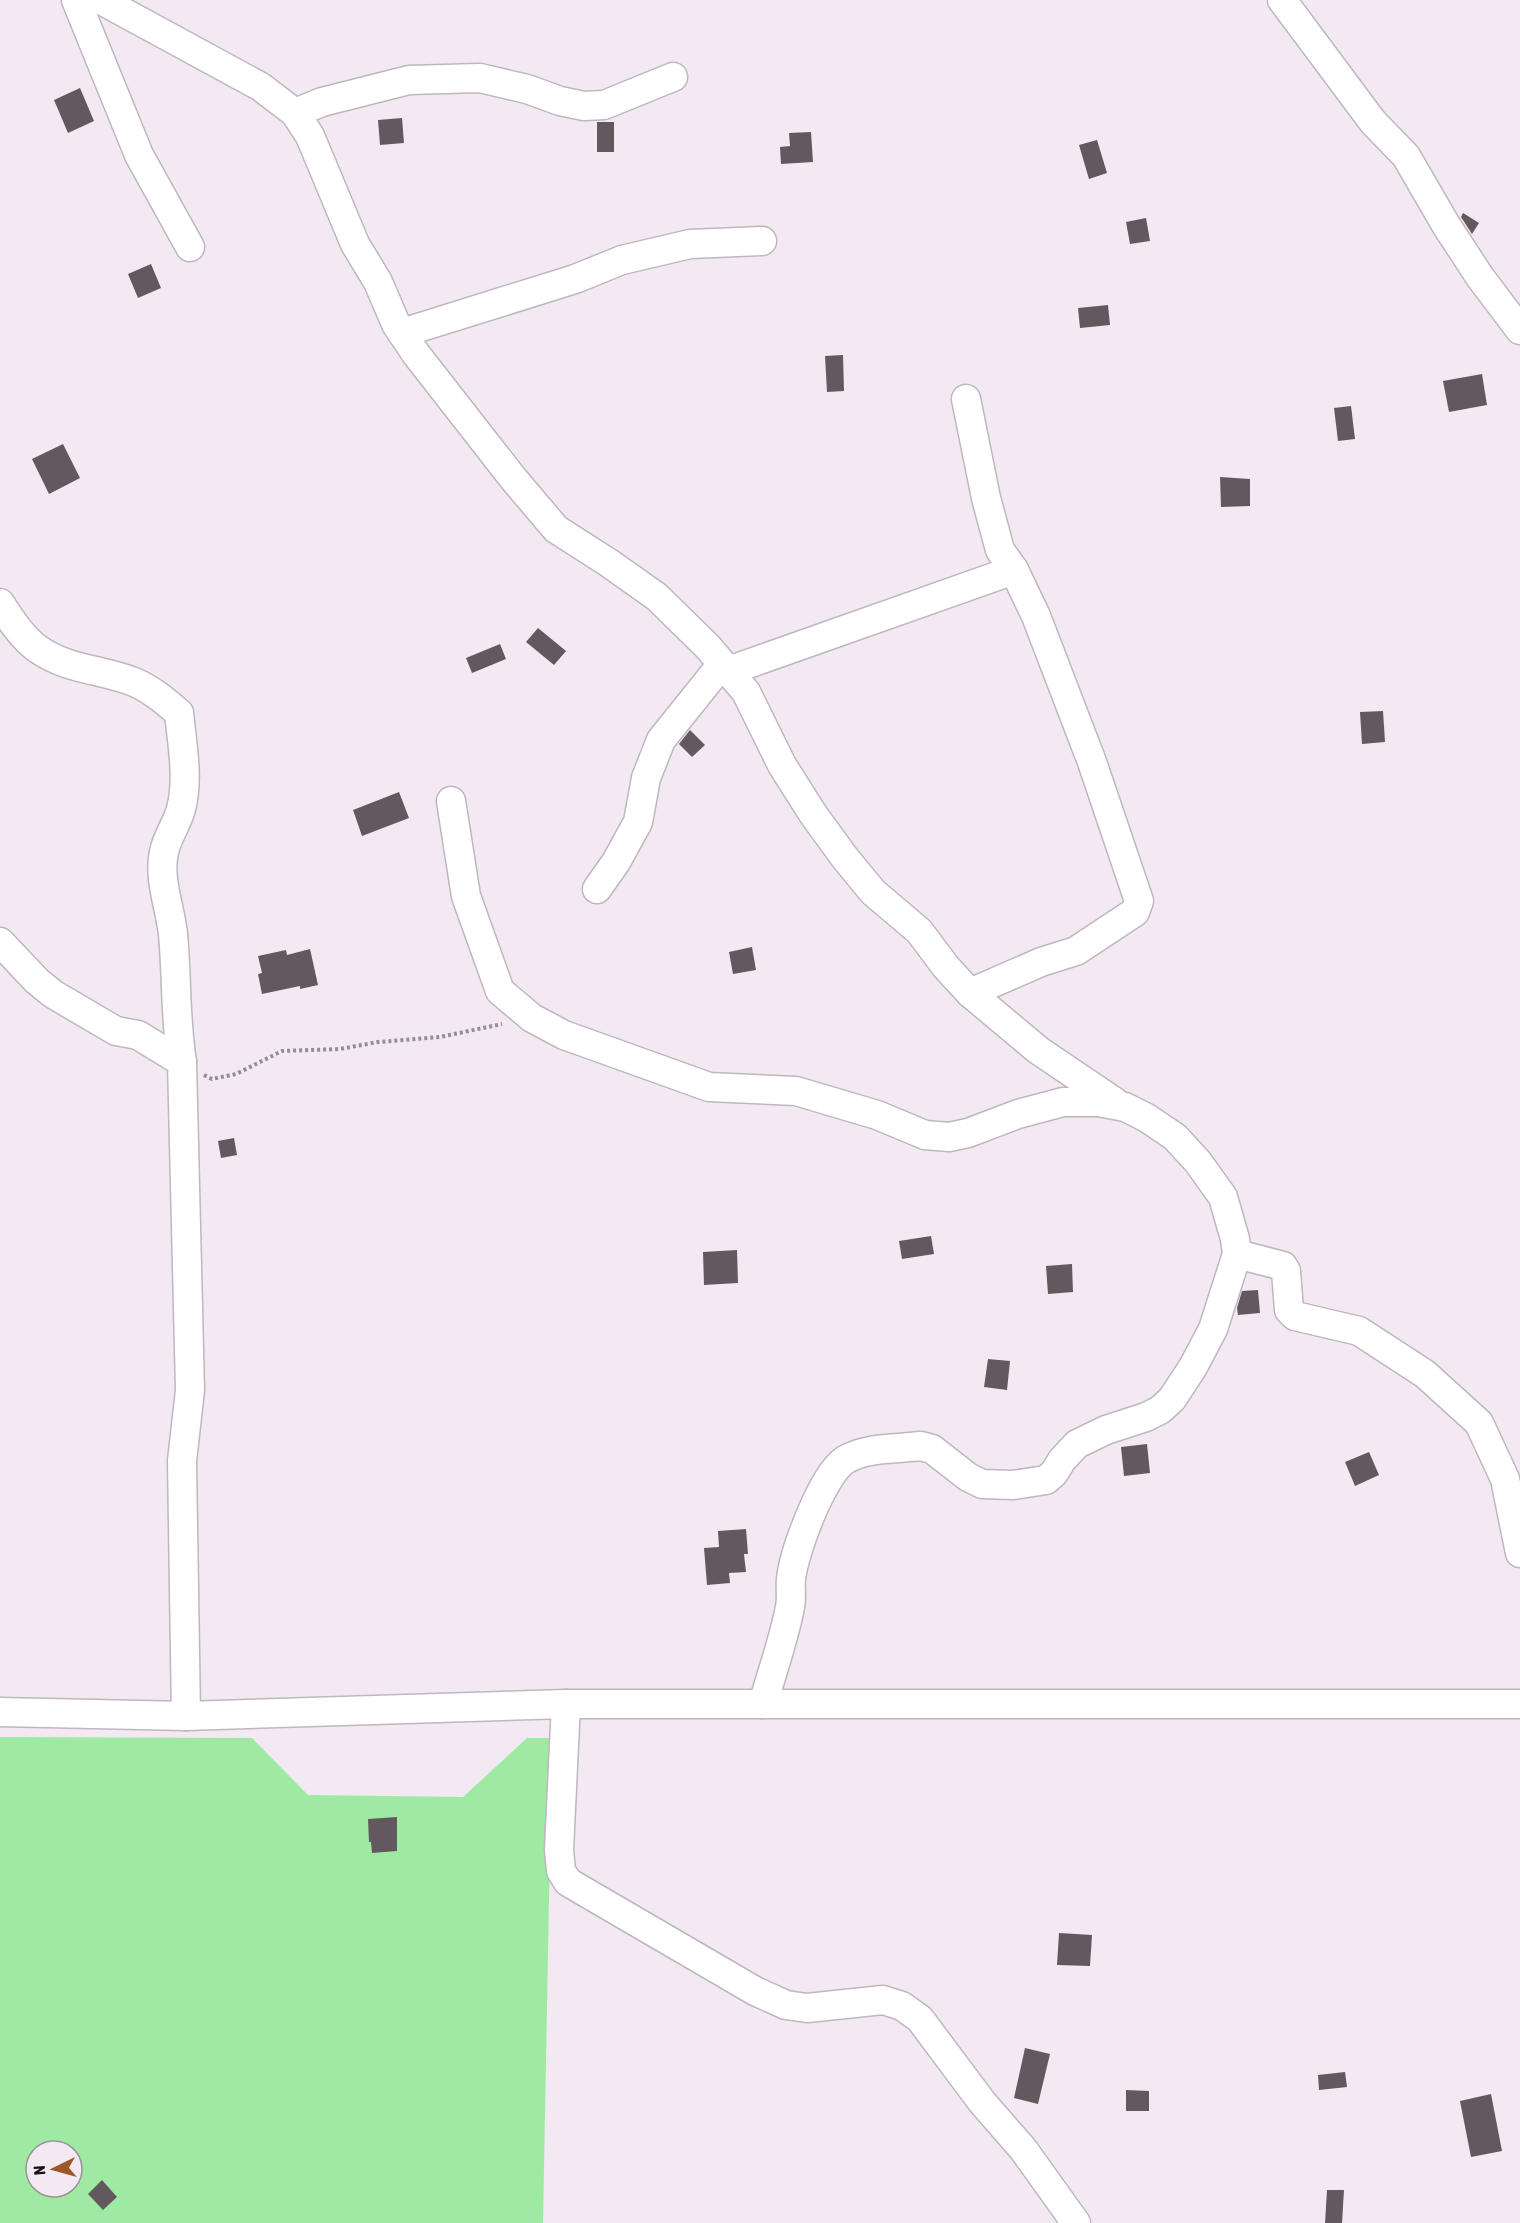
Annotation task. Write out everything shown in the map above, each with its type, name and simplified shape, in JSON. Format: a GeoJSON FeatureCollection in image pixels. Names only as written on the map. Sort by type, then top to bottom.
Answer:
{"type":"FeatureCollection","features":[{"type":"Feature","properties":{"kind":"street"},"geometry":{"type":"LineString","coordinates":[[76,0],[139,155],[190,247]]}},
{"type":"Feature","properties":{"kind":"street"},"geometry":{"type":"LineString","coordinates":[[101,0],[261,87],[295,113],[310,136],[354,244],[378,282],[402,333],[512,477],[556,529],[657,597],[708,647],[746,692],[782,765],[813,814],[845,858],[873,892],[919,931],[946,967],[970,993],[1056,1063],[1175,1137],[1198,1162],[1223,1197],[1237,1254],[1213,1329],[1172,1400],[1160,1410],[1106,1430],[1077,1444],[1046,1480],[1013,1485],[982,1484],[932,1449],[921,1446],[869,1452],[854,1455],[842,1461],[834,1471],[803,1532],[791,1579],[790,1606],[763,1704]]}},
{"type":"Feature","properties":{"kind":"street"},"geometry":{"type":"LineString","coordinates":[[1282,0],[1373,122],[1407,156],[1446,225],[1480,277],[1520,330]]}},
{"type":"Feature","properties":{"kind":"street"},"geometry":{"type":"LineString","coordinates":[[295,113],[322,102],[409,80],[480,78],[527,88],[560,101],[584,106],[604,105],[673,77]]}},
{"type":"Feature","properties":{"kind":"street"},"geometry":{"type":"LineString","coordinates":[[402,333],[575,279],[622,260],[690,244],[762,241]]}},
{"type":"Feature","properties":{"kind":"street"},"geometry":{"type":"LineString","coordinates":[[966,399],[986,498],[1000,550],[1014,570],[1036,615],[1088,751],[1138,901],[1135,912],[1076,951],[1041,962],[970,993]]}},
{"type":"Feature","properties":{"kind":"street"},"geometry":{"type":"LineString","coordinates":[[597,889],[616,862],[638,822],[646,778],[661,740],[725,668],[1014,570]]}},
{"type":"Feature","properties":{"kind":"street"},"geometry":{"type":"LineString","coordinates":[[3,613],[37,649],[62,663],[133,682],[161,697],[179,713],[184,787],[181,810],[164,852],[162,875],[170,908],[173,936],[177,1034],[182,1062],[190,1390],[182,1461],[186,1716]]}},
{"type":"Feature","properties":{"kind":"street"},"geometry":{"type":"LineString","coordinates":[[451,801],[466,896],[500,991],[532,1018],[564,1035],[709,1087],[796,1091],[877,1116],[924,1135],[949,1137],[968,1133],[1018,1114],[1063,1102],[1098,1102],[1125,1107]]}},
{"type":"Feature","properties":{"kind":"street"},"geometry":{"type":"LineString","coordinates":[[0,942],[37,981],[53,994],[116,1031],[138,1035],[182,1062]]}},
{"type":"Feature","properties":{"kind":"street"},"geometry":{"type":"LineString","coordinates":[[1047,1106],[1059,1088],[1060,1075],[1056,1063]]}},
{"type":"Feature","properties":{"kind":"street"},"geometry":{"type":"LineString","coordinates":[[1237,1254],[1283,1266],[1286,1271],[1289,1310],[1295,1316],[1359,1331],[1425,1374],[1479,1423],[1505,1479],[1520,1553]]}},
{"type":"Feature","properties":{"kind":"street"},"geometry":{"type":"LineString","coordinates":[[566,1704],[559,1850],[561,1870],[568,1882],[755,1991],[786,2005],[807,2008],[883,2000],[902,2006],[920,2019],[982,2102],[1023,2149],[1076,2223]]}},
{"type":"Feature","properties":{"kind":"street"},"geometry":{"type":"LineString","coordinates":[[0,1712],[186,1716],[566,1704],[1520,1704]]}},
{"type":"Feature","properties":{"kind":"path"},"geometry":{"type":"LineString","coordinates":[[182,1062],[212,1079],[236,1074],[282,1051],[340,1049],[378,1042],[440,1037],[532,1018]]}},
{"type":"Feature","properties":{"kind":"green space"},"geometry":{"type":"Polygon","coordinates":[[[0,1737],[252,1738],[308,1795],[463,1797],[527,1738],[552,1738],[543,2223],[0,2223],[0,1737]]]}},
{"type":"Feature","properties":{"kind":"building"},"geometry":{"type":"Polygon","coordinates":[[[80,88],[94,121],[68,133],[54,100],[80,88]]]}},
{"type":"Feature","properties":{"kind":"building"},"geometry":{"type":"Polygon","coordinates":[[[402,118],[404,143],[380,145],[378,120],[402,118]]]}},
{"type":"Feature","properties":{"kind":"building"},"geometry":{"type":"Polygon","coordinates":[[[597,122],[614,122],[614,152],[597,152],[597,122]]]}},
{"type":"Feature","properties":{"kind":"building"},"geometry":{"type":"Polygon","coordinates":[[[811,132],[813,162],[781,164],[780,147],[790,146],[789,133],[811,132]]]}},
{"type":"Feature","properties":{"kind":"building"},"geometry":{"type":"Polygon","coordinates":[[[1097,140],[1107,173],[1089,179],[1079,145],[1097,140]]]}},
{"type":"Feature","properties":{"kind":"building"},"geometry":{"type":"Polygon","coordinates":[[[1463,213],[1479,223],[1472,234],[1461,217],[1463,213]]]}},
{"type":"Feature","properties":{"kind":"building"},"geometry":{"type":"Polygon","coordinates":[[[1146,218],[1150,241],[1130,244],[1126,222],[1146,218]]]}},
{"type":"Feature","properties":{"kind":"building"},"geometry":{"type":"Polygon","coordinates":[[[151,264],[161,288],[138,298],[128,274],[151,264]]]}},
{"type":"Feature","properties":{"kind":"building"},"geometry":{"type":"Polygon","coordinates":[[[1108,305],[1110,325],[1080,328],[1078,308],[1108,305]]]}},
{"type":"Feature","properties":{"kind":"building"},"geometry":{"type":"Polygon","coordinates":[[[843,355],[844,391],[827,392],[825,356],[843,355]]]}},
{"type":"Feature","properties":{"kind":"building"},"geometry":{"type":"Polygon","coordinates":[[[1482,374],[1487,405],[1449,412],[1443,381],[1482,374]]]}},
{"type":"Feature","properties":{"kind":"building"},"geometry":{"type":"Polygon","coordinates":[[[1351,406],[1355,439],[1338,441],[1334,408],[1351,406]]]}},
{"type":"Feature","properties":{"kind":"building"},"geometry":{"type":"Polygon","coordinates":[[[63,444],[80,478],[49,494],[32,459],[63,444]]]}},
{"type":"Feature","properties":{"kind":"building"},"geometry":{"type":"Polygon","coordinates":[[[1220,477],[1250,479],[1250,506],[1221,507],[1220,477]]]}},
{"type":"Feature","properties":{"kind":"building"},"geometry":{"type":"Polygon","coordinates":[[[538,628],[566,651],[554,665],[526,642],[538,628]]]}},
{"type":"Feature","properties":{"kind":"building"},"geometry":{"type":"Polygon","coordinates":[[[500,644],[506,659],[472,673],[466,658],[500,644]]]}},
{"type":"Feature","properties":{"kind":"building"},"geometry":{"type":"Polygon","coordinates":[[[1383,711],[1385,742],[1362,744],[1360,712],[1383,711]]]}},
{"type":"Feature","properties":{"kind":"building"},"geometry":{"type":"Polygon","coordinates":[[[690,730],[705,745],[692,757],[679,744],[690,730]]]}},
{"type":"Feature","properties":{"kind":"building"},"geometry":{"type":"Polygon","coordinates":[[[399,792],[409,818],[362,836],[353,810],[399,792]]]}},
{"type":"Feature","properties":{"kind":"building"},"geometry":{"type":"Polygon","coordinates":[[[752,947],[756,970],[733,974],[729,952],[752,947]]]}},
{"type":"Feature","properties":{"kind":"building"},"geometry":{"type":"Polygon","coordinates":[[[310,949],[318,985],[300,989],[300,986],[262,994],[258,974],[262,973],[258,956],[286,950],[287,955],[310,949]]]}},
{"type":"Feature","properties":{"kind":"building"},"geometry":{"type":"Polygon","coordinates":[[[234,1138],[237,1155],[221,1158],[218,1141],[234,1138]]]}},
{"type":"Feature","properties":{"kind":"building"},"geometry":{"type":"Polygon","coordinates":[[[931,1236],[934,1254],[902,1259],[899,1241],[931,1236]]]}},
{"type":"Feature","properties":{"kind":"building"},"geometry":{"type":"Polygon","coordinates":[[[737,1250],[738,1283],[704,1285],[703,1252],[737,1250]]]}},
{"type":"Feature","properties":{"kind":"building"},"geometry":{"type":"Polygon","coordinates":[[[1072,1264],[1073,1292],[1048,1294],[1046,1266],[1072,1264]]]}},
{"type":"Feature","properties":{"kind":"building"},"geometry":{"type":"Polygon","coordinates":[[[1258,1290],[1260,1313],[1238,1315],[1237,1308],[1242,1291],[1258,1290]]]}},
{"type":"Feature","properties":{"kind":"building"},"geometry":{"type":"Polygon","coordinates":[[[988,1359],[1010,1361],[1007,1390],[984,1387],[988,1359]]]}},
{"type":"Feature","properties":{"kind":"building"},"geometry":{"type":"Polygon","coordinates":[[[1147,1444],[1150,1473],[1124,1476],[1121,1447],[1147,1444]]]}},
{"type":"Feature","properties":{"kind":"building"},"geometry":{"type":"Polygon","coordinates":[[[1369,1452],[1379,1475],[1355,1486],[1345,1462],[1369,1452]]]}},
{"type":"Feature","properties":{"kind":"building"},"geometry":{"type":"Polygon","coordinates":[[[746,1529],[748,1554],[744,1554],[746,1572],[729,1573],[730,1583],[707,1585],[704,1548],[719,1547],[718,1531],[746,1529]]]}},
{"type":"Feature","properties":{"kind":"building"},"geometry":{"type":"Polygon","coordinates":[[[397,1817],[397,1851],[372,1853],[368,1819],[397,1817]]]}},
{"type":"Feature","properties":{"kind":"building"},"geometry":{"type":"Polygon","coordinates":[[[1059,1933],[1092,1935],[1090,1966],[1057,1965],[1059,1933]]]}},
{"type":"Feature","properties":{"kind":"building"},"geometry":{"type":"Polygon","coordinates":[[[1025,2048],[1050,2054],[1038,2104],[1014,2098],[1025,2048]]]}},
{"type":"Feature","properties":{"kind":"building"},"geometry":{"type":"Polygon","coordinates":[[[1345,2072],[1347,2087],[1319,2090],[1318,2075],[1345,2072]]]}},
{"type":"Feature","properties":{"kind":"building"},"geometry":{"type":"Polygon","coordinates":[[[1126,2090],[1149,2091],[1149,2111],[1126,2111],[1126,2090]]]}},
{"type":"Feature","properties":{"kind":"building"},"geometry":{"type":"Polygon","coordinates":[[[1491,2094],[1502,2151],[1471,2157],[1460,2101],[1491,2094]]]}},
{"type":"Feature","properties":{"kind":"building"},"geometry":{"type":"Polygon","coordinates":[[[102,2180],[117,2197],[103,2210],[88,2194],[102,2180]]]}},
{"type":"Feature","properties":{"kind":"building"},"geometry":{"type":"Polygon","coordinates":[[[1327,2190],[1344,2190],[1342,2223],[1325,2223],[1327,2190]]]}}]}
